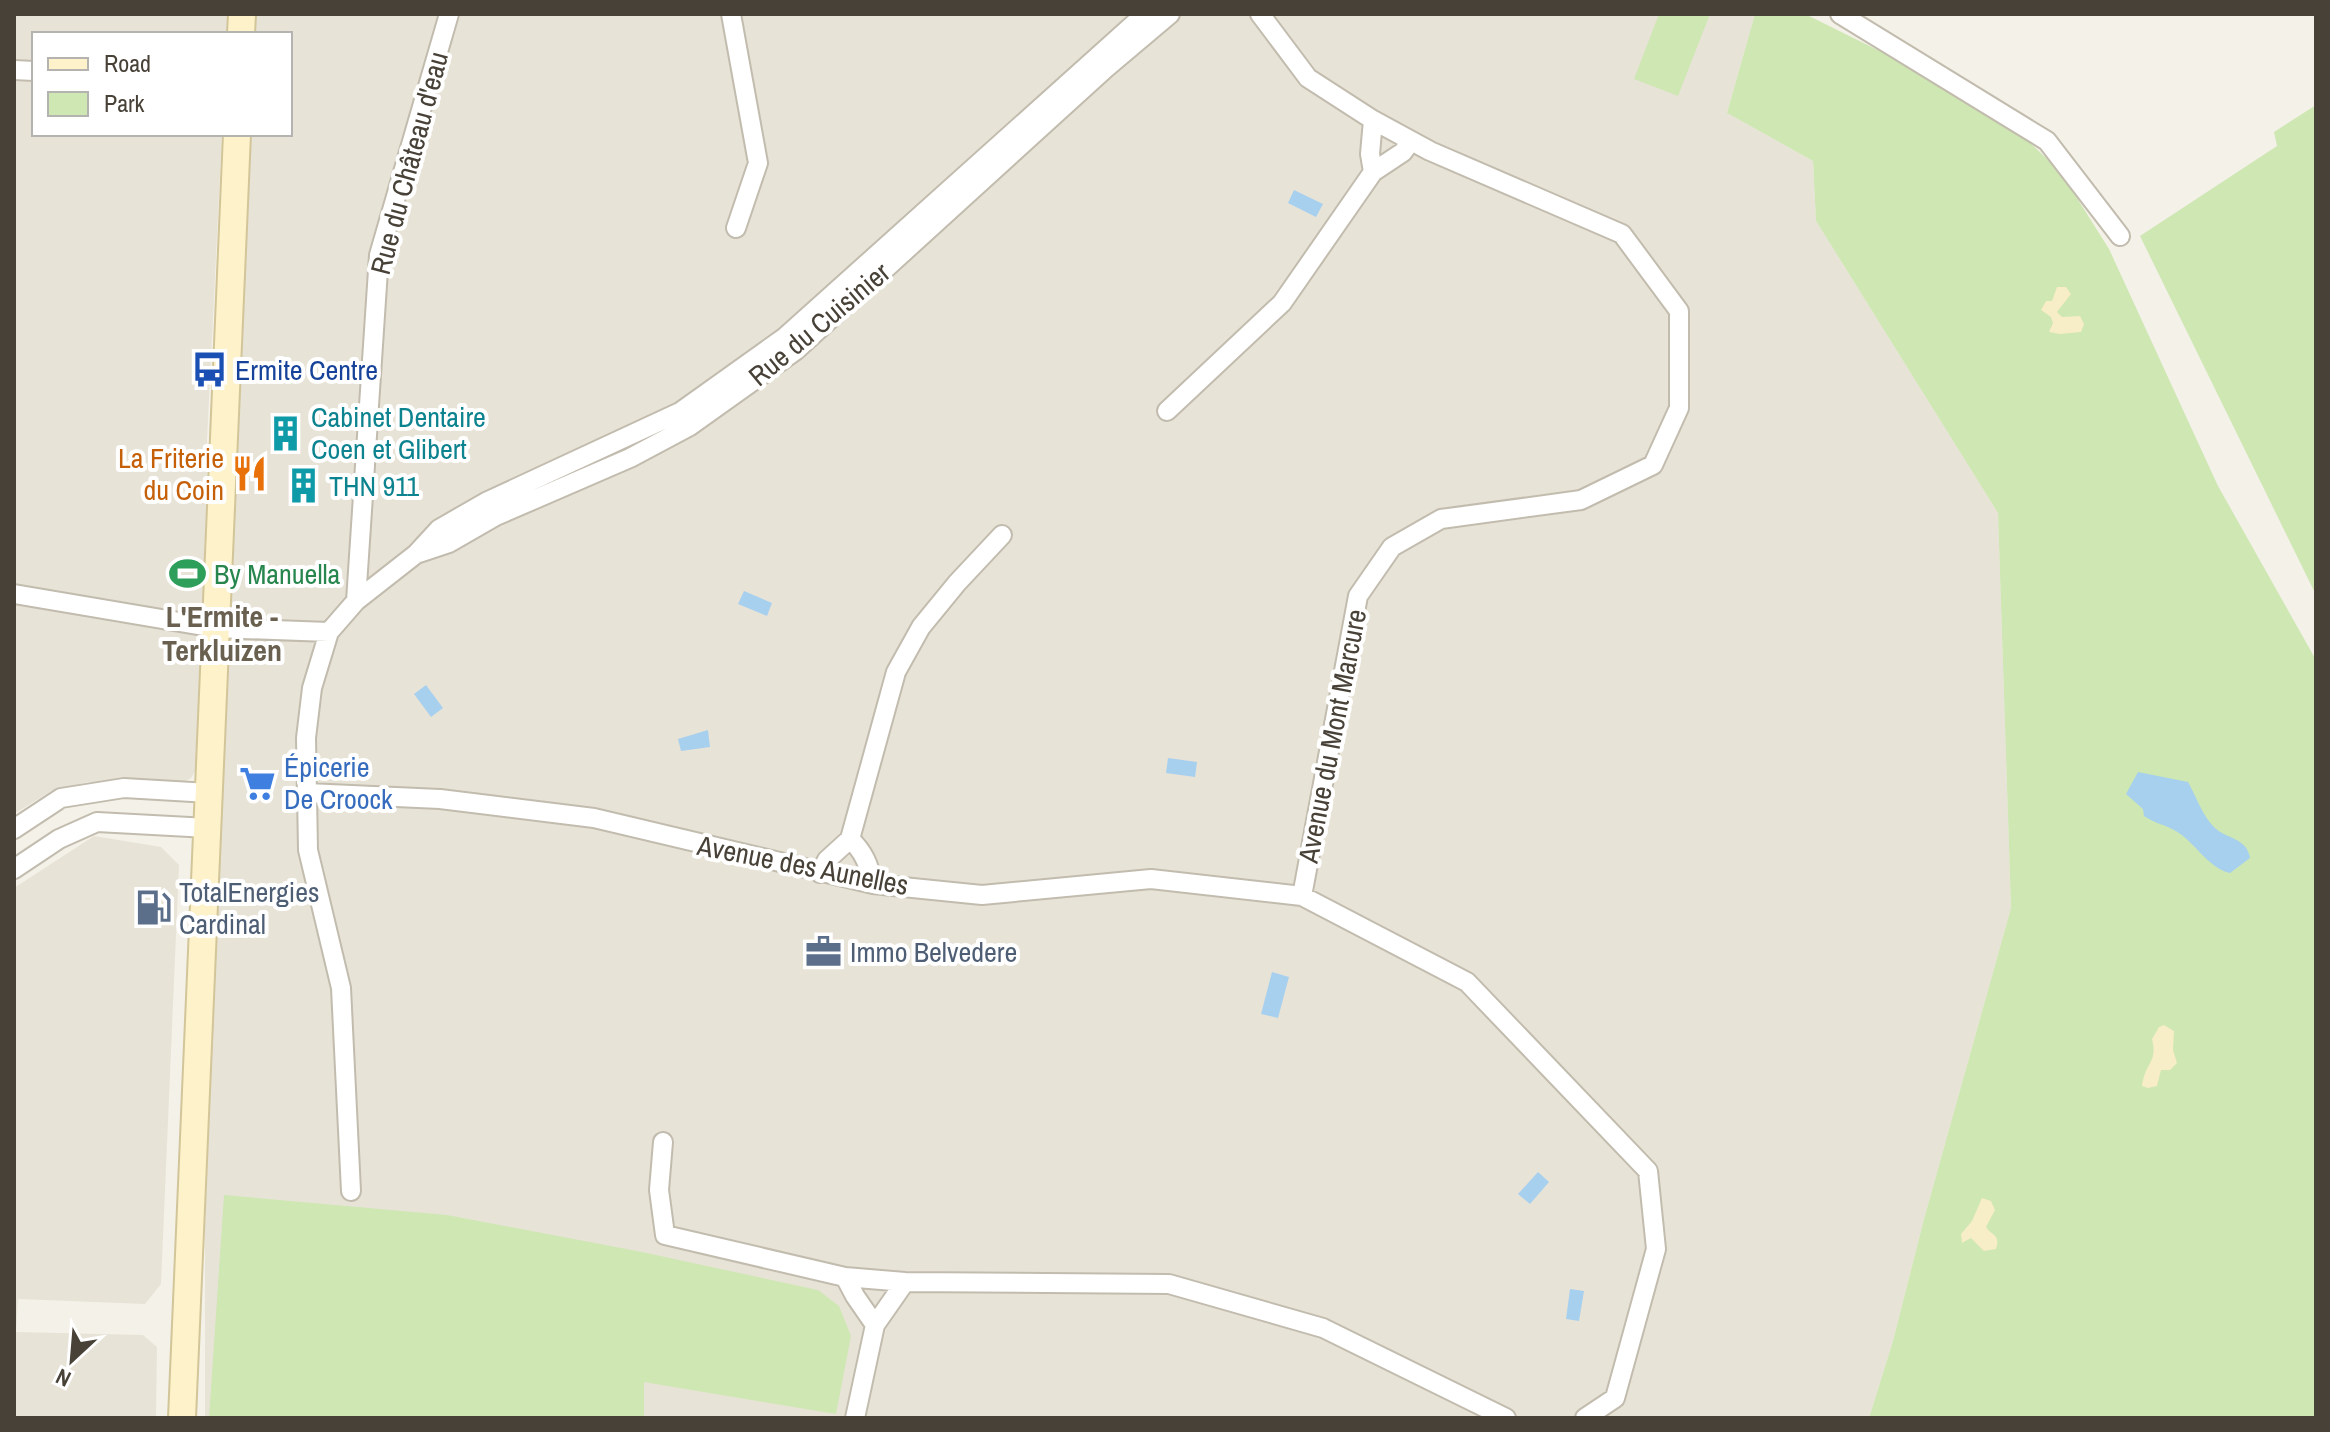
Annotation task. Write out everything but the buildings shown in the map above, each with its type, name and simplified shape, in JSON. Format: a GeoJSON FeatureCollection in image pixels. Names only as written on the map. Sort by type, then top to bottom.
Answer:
{"type":"FeatureCollection","features":[{"type":"Feature","properties":{"kind":"main road"},"geometry":{"type":"LineString","coordinates":[[182,1418],[237,136]]}},
{"type":"Feature","properties":{"kind":"street","name":"Rue du Château d'eau"},"geometry":{"type":"LineString","coordinates":[[356,601],[379,255],[449,14]]}},
{"type":"Feature","properties":{"kind":"street"},"geometry":{"type":"LineString","coordinates":[[731,14],[758,163],[736,228]]}},
{"type":"Feature","properties":{"kind":"street","name":"Rue du Cuisinier"},"geometry":{"type":"LineString","coordinates":[[329,632],[356,601],[416,554],[439,529],[486,502],[680,412],[785,337],[1145,14]]}},
{"type":"Feature","properties":{"kind":"street","name":"Rue du Cuisinier"},"geometry":{"type":"LineString","coordinates":[[416,554],[449,543],[496,516],[630,458],[666,439],[690,426],[795,351],[1170,14]]}},
{"type":"Feature","properties":{"kind":"street","name":"Avenue du Mont Marcure"},"geometry":{"type":"LineString","coordinates":[[1260,14],[1308,78],[1373,120],[1411,141],[1622,234],[1679,311],[1679,408],[1653,465],[1581,500],[1441,519],[1392,547],[1358,596],[1302,896],[1467,982],[1648,1171],[1656,1249],[1615,1398],[1585,1418]]}},
{"type":"Feature","properties":{"kind":"street"},"geometry":{"type":"LineString","coordinates":[[1840,14],[2047,141],[2120,236]]}},
{"type":"Feature","properties":{"kind":"street"},"geometry":{"type":"LineString","coordinates":[[1373,120],[1370,154],[1373,172]]}},
{"type":"Feature","properties":{"kind":"street"},"geometry":{"type":"LineString","coordinates":[[1167,411],[1282,303],[1373,172],[1403,152],[1411,141]]}},
{"type":"Feature","properties":{"kind":"street"},"geometry":{"type":"LineString","coordinates":[[820,873],[827,860],[850,839],[896,672],[921,627],[1002,535]]}},
{"type":"Feature","properties":{"kind":"street"},"geometry":{"type":"LineString","coordinates":[[14,594],[215,628],[329,632],[312,688],[306,738],[308,850],[341,988],[351,1191]]}},
{"type":"Feature","properties":{"kind":"street"},"geometry":{"type":"LineString","coordinates":[[14,829],[61,798],[124,788],[209,793]]}},
{"type":"Feature","properties":{"kind":"street","name":"Avenue des Aunelles"},"geometry":{"type":"LineString","coordinates":[[307,793],[440,799],[594,818],[873,884],[982,895],[1151,879],[1302,896]]}},
{"type":"Feature","properties":{"kind":"street"},"geometry":{"type":"LineString","coordinates":[[14,869],[59,839],[97,822],[208,828]]}},
{"type":"Feature","properties":{"kind":"street"},"geometry":{"type":"LineString","coordinates":[[850,839],[861,850],[870,867],[873,884]]}},
{"type":"Feature","properties":{"kind":"street"},"geometry":{"type":"LineString","coordinates":[[663,1142],[659,1190],[665,1235],[845,1277],[905,1282],[1169,1284],[1323,1328],[1506,1418]]}},
{"type":"Feature","properties":{"kind":"street"},"geometry":{"type":"LineString","coordinates":[[845,1277],[875,1325]]}},
{"type":"Feature","properties":{"kind":"street"},"geometry":{"type":"LineString","coordinates":[[855,1418],[875,1325],[905,1282]]}},
{"type":"Feature","properties":{"kind":"shaded area"},"geometry":{"type":"Polygon","coordinates":[[[14,14],[228,14],[227,32],[32,32],[32,136],[222,136],[207,440],[207,520],[197,768],[191,778],[178,785],[87,782],[51,791],[14,814],[14,14]]]}},
{"type":"Feature","properties":{"kind":"shaded area"},"geometry":{"type":"Polygon","coordinates":[[[254,14],[1755,14],[1727,113],[1813,161],[1816,221],[1998,513],[2011,908],[1893,1341],[1869,1418],[205,1418],[205,1205],[249,136],[292,136],[292,32],[254,32],[254,14]]]}},
{"type":"Feature","properties":{"kind":"shaded area"},"geometry":{"type":"Polygon","coordinates":[[[94,836],[161,847],[179,865],[161,1284],[145,1304],[18,1299],[16,1332],[143,1335],[157,1347],[156,1418],[14,1418],[14,888],[94,836]]]}},
{"type":"Feature","properties":{"kind":"green space"},"geometry":{"type":"Polygon","coordinates":[[[1659,14],[1710,14],[1678,96],[1634,79],[1659,14]]]}},
{"type":"Feature","properties":{"kind":"green space"},"geometry":{"type":"Polygon","coordinates":[[[1755,14],[1805,14],[1928,75],[2028,141],[2060,171],[2109,249],[2218,486],[2316,660],[2316,1418],[1869,1418],[1893,1341],[2011,908],[1998,513],[1816,221],[1813,161],[1727,113],[1755,14]]]}},
{"type":"Feature","properties":{"kind":"green space"},"geometry":{"type":"Polygon","coordinates":[[[2316,105],[2316,595],[2140,236],[2277,146],[2274,132],[2316,105]]]}},
{"type":"Feature","properties":{"kind":"green space"},"geometry":{"type":"Polygon","coordinates":[[[224,1195],[447,1215],[818,1290],[839,1306],[851,1336],[836,1414],[644,1382],[644,1418],[209,1418],[224,1195]]]}},
{"type":"Feature","properties":{"kind":"sand"},"geometry":{"type":"Polygon","coordinates":[[[2057,287],[2066,287],[2071,294],[2057,312],[2062,317],[2080,316],[2084,324],[2081,332],[2049,332],[2053,323],[2051,317],[2041,310],[2046,301],[2052,301],[2057,287]]]}},
{"type":"Feature","properties":{"kind":"sand"},"geometry":{"type":"Polygon","coordinates":[[[2164,1025],[2174,1031],[2173,1050],[2177,1063],[2170,1070],[2161,1070],[2157,1086],[2148,1088],[2142,1086],[2152,1058],[2152,1039],[2159,1027],[2164,1025]]]}},
{"type":"Feature","properties":{"kind":"sand"},"geometry":{"type":"Polygon","coordinates":[[[1982,1198],[1991,1201],[1995,1210],[1986,1227],[1997,1241],[1996,1249],[1984,1251],[1971,1238],[1962,1243],[1961,1234],[1972,1221],[1982,1198]]]}},
{"type":"Feature","properties":{"kind":"water"},"geometry":{"type":"Polygon","coordinates":[[[1294,190],[1323,204],[1316,217],[1288,203],[1294,190]]]}},
{"type":"Feature","properties":{"kind":"water"},"geometry":{"type":"Polygon","coordinates":[[[744,591],[772,603],[767,616],[738,604],[744,591]]]}},
{"type":"Feature","properties":{"kind":"water"},"geometry":{"type":"Polygon","coordinates":[[[426,685],[443,708],[431,717],[414,694],[426,685]]]}},
{"type":"Feature","properties":{"kind":"water"},"geometry":{"type":"Polygon","coordinates":[[[708,730],[710,747],[681,751],[678,739],[708,730]]]}},
{"type":"Feature","properties":{"kind":"water"},"geometry":{"type":"Polygon","coordinates":[[[1168,758],[1197,762],[1195,777],[1166,773],[1168,758]]]}},
{"type":"Feature","properties":{"kind":"water"},"geometry":{"type":"Polygon","coordinates":[[[2138,772],[2188,782],[2210,822],[2245,846],[2250,858],[2230,873],[2222,870],[2181,835],[2144,816],[2143,809],[2126,794],[2138,772]]]}},
{"type":"Feature","properties":{"kind":"water"},"geometry":{"type":"Polygon","coordinates":[[[1272,972],[1289,977],[1278,1018],[1261,1014],[1272,972]]]}},
{"type":"Feature","properties":{"kind":"water"},"geometry":{"type":"Polygon","coordinates":[[[1538,1172],[1549,1182],[1530,1204],[1518,1194],[1538,1172]]]}},
{"type":"Feature","properties":{"kind":"water"},"geometry":{"type":"Polygon","coordinates":[[[1570,1289],[1584,1291],[1579,1321],[1566,1319],[1570,1289]]]}},
{"type":"Feature","properties":{"kind":"place","name":"Ermite Centre"},"geometry":{"type":"Point","coordinates":[209,370]}},
{"type":"Feature","properties":{"kind":"place","name":"Cabinet Dentaire Coen et Glibert"},"geometry":{"type":"Point","coordinates":[285,433]}},
{"type":"Feature","properties":{"kind":"place","name":"La Friterie du Coin"},"geometry":{"type":"Point","coordinates":[250,474]}},
{"type":"Feature","properties":{"kind":"place","name":"THN 911"},"geometry":{"type":"Point","coordinates":[303,486]}},
{"type":"Feature","properties":{"kind":"place","name":"By Manuella"},"geometry":{"type":"Point","coordinates":[188,574]}},
{"type":"Feature","properties":{"kind":"place","name":"Épicerie De Croock"},"geometry":{"type":"Point","coordinates":[258,783]}},
{"type":"Feature","properties":{"kind":"place","name":"TotalEnergies Cardinal"},"geometry":{"type":"Point","coordinates":[153,908]}},
{"type":"Feature","properties":{"kind":"place","name":"Immo Belvedere"},"geometry":{"type":"Point","coordinates":[824,952]}},
{"type":"Feature","properties":{"kind":"district","name":"L'Ermite - Terkluizen"},"geometry":{"type":"Point","coordinates":[222,634]}}]}
